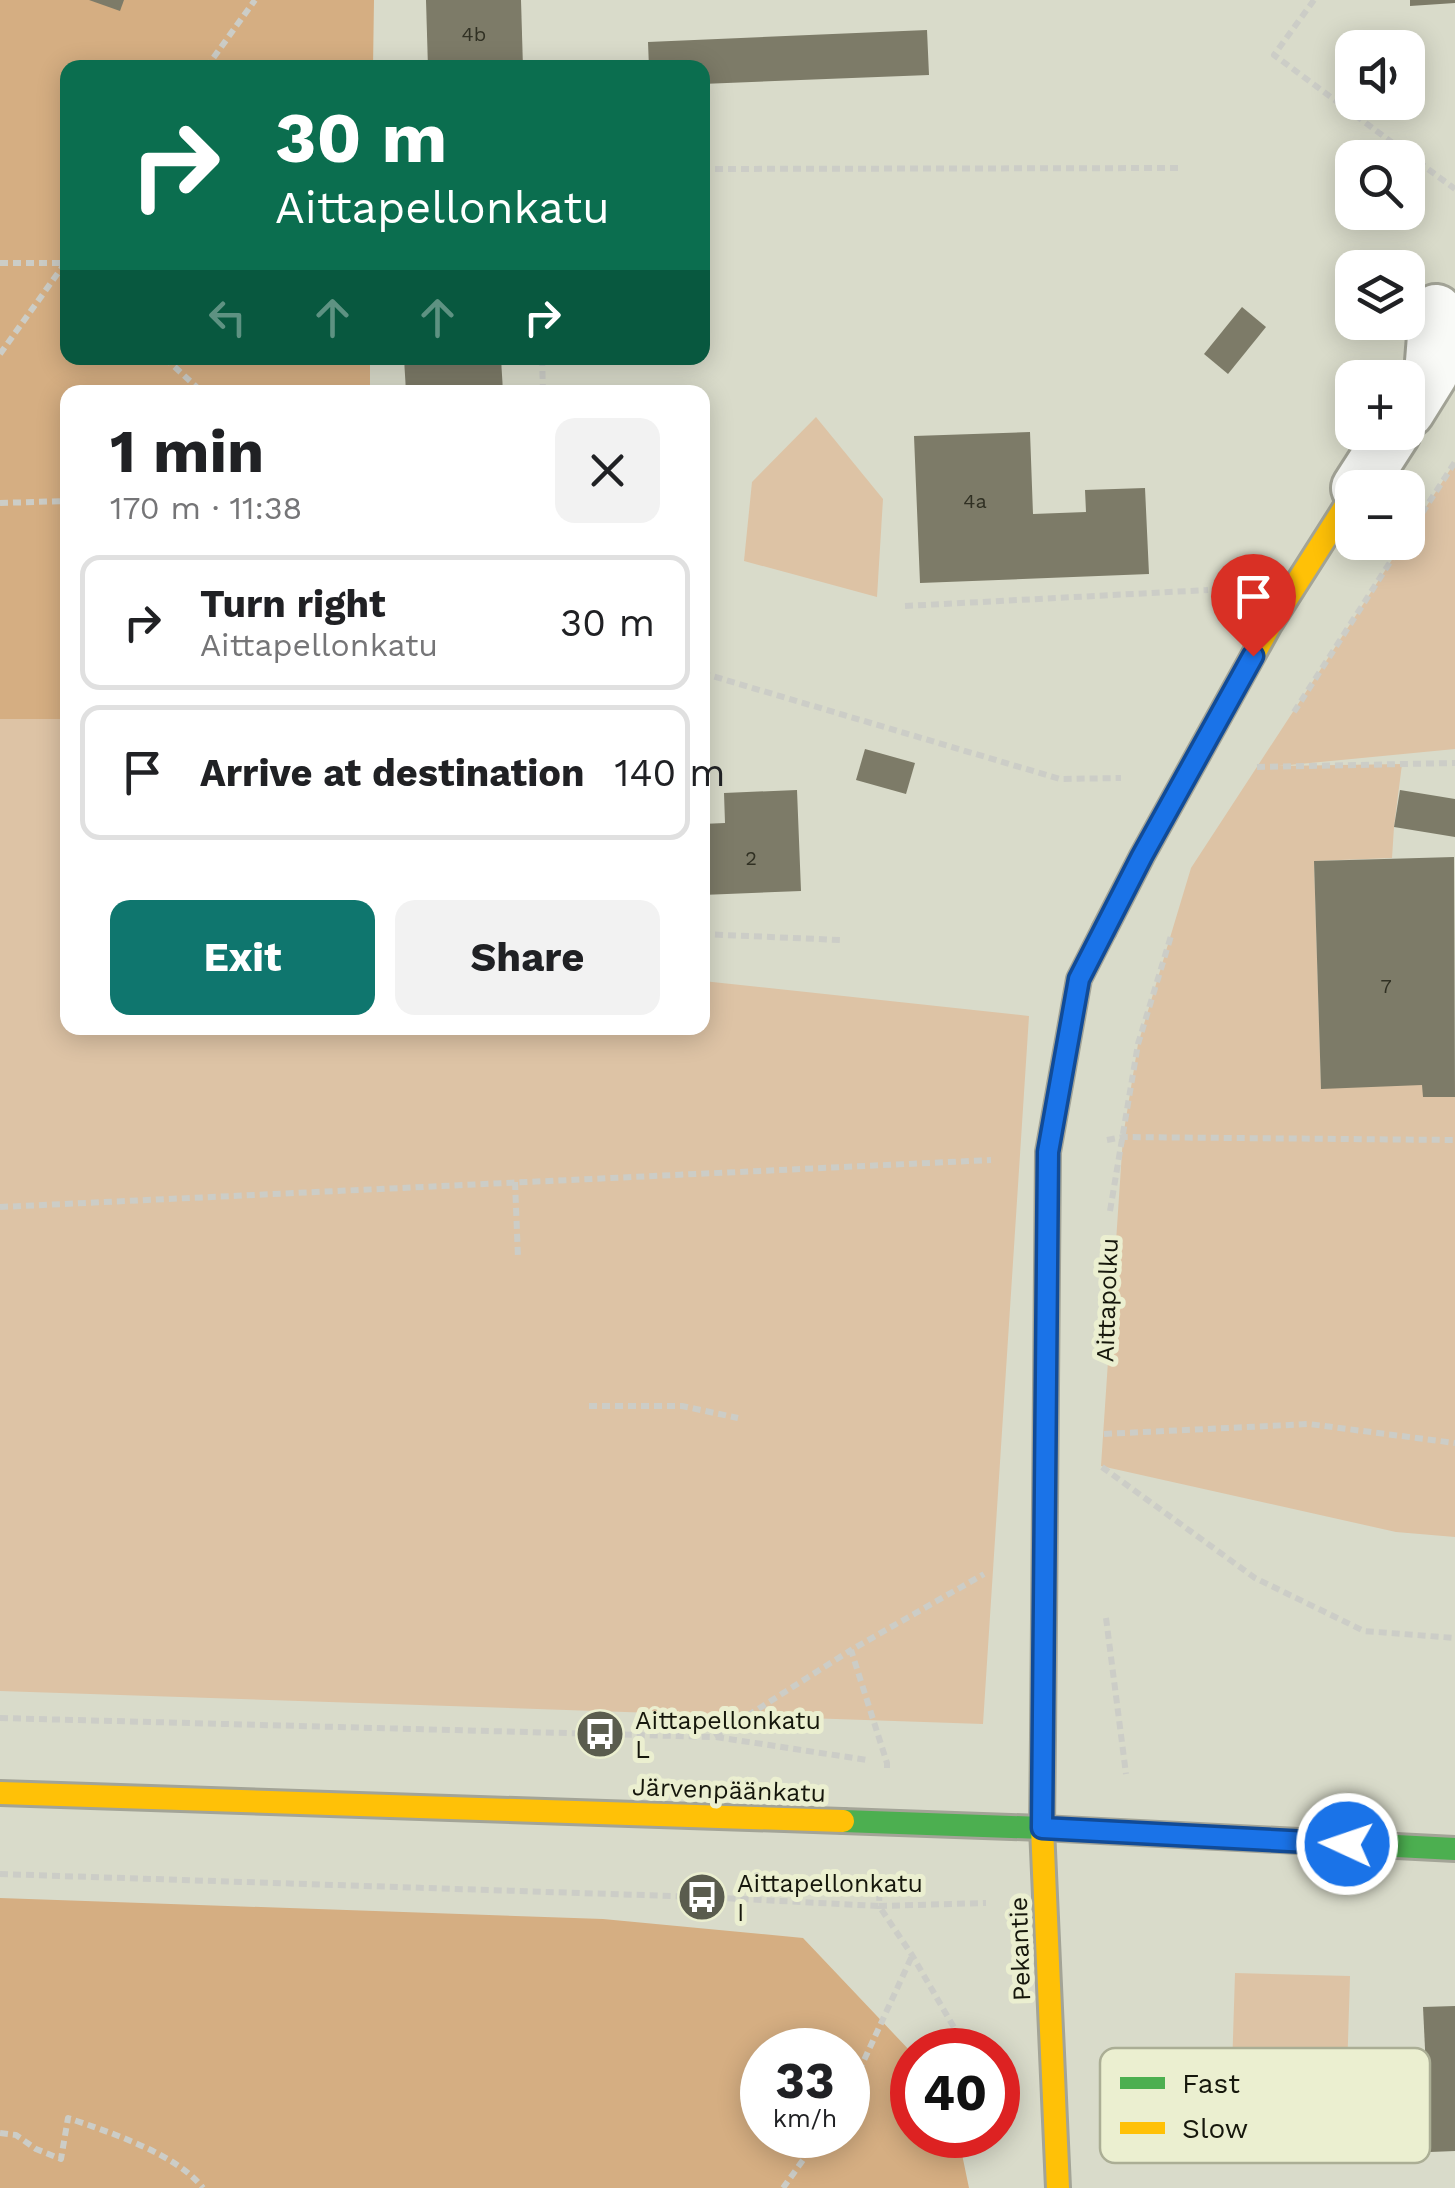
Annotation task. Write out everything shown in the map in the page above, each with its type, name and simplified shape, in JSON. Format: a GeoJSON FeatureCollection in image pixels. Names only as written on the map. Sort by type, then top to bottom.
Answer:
{"type":"FeatureCollection","features":[{"type":"Feature","properties":{"kind":"street"},"geometry":{"type":"LineString","coordinates":[[1425,384],[1431,374],[1436,311]]}},
{"type":"Feature","properties":{"kind":"street","name":"Pekantie"},"geometry":{"type":"LineString","coordinates":[[1058,2188],[1042,1828],[1048,1152],[1079,979],[1270,625],[1335,523]]}},
{"type":"Feature","properties":{"kind":"street","name":"Järvenpäänkatu"},"geometry":{"type":"LineString","coordinates":[[0,1793],[1042,1828],[1455,1849]]}},
{"type":"Feature","properties":{"kind":"path"},"geometry":{"type":"LineString","coordinates":[[212,60],[255,0]]}},
{"type":"Feature","properties":{"kind":"path"},"geometry":{"type":"LineString","coordinates":[[1314,0],[1274,54],[1455,189]]}},
{"type":"Feature","properties":{"kind":"path"},"geometry":{"type":"LineString","coordinates":[[710,169],[1181,168]]}},
{"type":"Feature","properties":{"kind":"path"},"geometry":{"type":"LineString","coordinates":[[0,263],[60,262]]}},
{"type":"Feature","properties":{"kind":"path"},"geometry":{"type":"LineString","coordinates":[[0,354],[60,272]]}},
{"type":"Feature","properties":{"kind":"path"},"geometry":{"type":"LineString","coordinates":[[173,365],[194,385]]}},
{"type":"Feature","properties":{"kind":"path"},"geometry":{"type":"LineString","coordinates":[[1425,509],[1455,462]]}},
{"type":"Feature","properties":{"kind":"path"},"geometry":{"type":"LineString","coordinates":[[0,503],[60,501]]}},
{"type":"Feature","properties":{"kind":"path"},"geometry":{"type":"LineString","coordinates":[[1289,719],[1391,560]]}},
{"type":"Feature","properties":{"kind":"path"},"geometry":{"type":"LineString","coordinates":[[905,606],[1208,590]]}},
{"type":"Feature","properties":{"kind":"path"},"geometry":{"type":"LineString","coordinates":[[710,674],[1060,779],[1185,778],[1258,767],[1455,763]]}},
{"type":"Feature","properties":{"kind":"path"},"geometry":{"type":"LineString","coordinates":[[1248,782],[1268,751]]}},
{"type":"Feature","properties":{"kind":"path"},"geometry":{"type":"LineString","coordinates":[[710,934],[840,940]]}},
{"type":"Feature","properties":{"kind":"path","name":"Aittapolku"},"geometry":{"type":"LineString","coordinates":[[1110,1214],[1138,1044],[1172,934]]}},
{"type":"Feature","properties":{"kind":"path"},"geometry":{"type":"LineString","coordinates":[[0,1207],[1008,1160],[1122,1137],[1455,1140]]}},
{"type":"Feature","properties":{"kind":"path"},"geometry":{"type":"LineString","coordinates":[[515,1182],[518,1258]]}},
{"type":"Feature","properties":{"kind":"path"},"geometry":{"type":"LineString","coordinates":[[589,1406],[682,1406],[738,1418]]}},
{"type":"Feature","properties":{"kind":"path"},"geometry":{"type":"LineString","coordinates":[[1101,1485],[1103,1434],[1309,1424],[1455,1443]]}},
{"type":"Feature","properties":{"kind":"path"},"geometry":{"type":"LineString","coordinates":[[1101,1466],[1255,1578],[1348,1624],[1364,1631],[1455,1638]]}},
{"type":"Feature","properties":{"kind":"path"},"geometry":{"type":"LineString","coordinates":[[714,1737],[851,1650],[988,1572]]}},
{"type":"Feature","properties":{"kind":"path"},"geometry":{"type":"LineString","coordinates":[[1104,1601],[1130,1834]]}},
{"type":"Feature","properties":{"kind":"path"},"geometry":{"type":"LineString","coordinates":[[851,1650],[887,1763],[879,1906],[954,2028]]}},
{"type":"Feature","properties":{"kind":"path"},"geometry":{"type":"LineString","coordinates":[[0,1718],[714,1737],[887,1763]]}},
{"type":"Feature","properties":{"kind":"path"},"geometry":{"type":"LineString","coordinates":[[0,1874],[879,1906],[961,1905],[1045,1897]]}},
{"type":"Feature","properties":{"kind":"path"},"geometry":{"type":"LineString","coordinates":[[870,2047],[912,1955]]}},
{"type":"Feature","properties":{"kind":"path"},"geometry":{"type":"LineString","coordinates":[[0,2133],[16,2134],[36,2150],[61,2159],[68,2118],[150,2150],[192,2174],[202,2188]]}},
{"type":"Feature","properties":{"kind":"path"},"geometry":{"type":"LineString","coordinates":[[784,2188],[805,2158]]}},
{"type":"Feature","properties":{"kind":"shaded area"},"geometry":{"type":"Polygon","coordinates":[[[0,0],[374,0],[373,60],[60,60],[60,365],[370,365],[370,385],[60,385],[60,719],[0,719],[0,0]]]}},
{"type":"Feature","properties":{"kind":"shaded area"},"geometry":{"type":"Polygon","coordinates":[[[816,417],[883,499],[877,597],[744,561],[752,482],[816,417]]]}},
{"type":"Feature","properties":{"kind":"shaded area"},"geometry":{"type":"Polygon","coordinates":[[[1455,462],[1455,749],[1279,766],[1402,764],[1392,858],[1314,861],[1321,1088],[1455,1081],[1455,1537],[1396,1532],[1101,1466],[1123,1137],[1138,1044],[1191,868],[1392,560],[1425,560],[1425,509],[1455,462]]]}},
{"type":"Feature","properties":{"kind":"shaded area"},"geometry":{"type":"Polygon","coordinates":[[[0,719],[60,719],[60,1035],[710,1035],[710,982],[1029,1016],[983,1724],[0,1691],[0,719]]]}},
{"type":"Feature","properties":{"kind":"shaded area"},"geometry":{"type":"Polygon","coordinates":[[[0,1898],[603,1919],[803,1938],[890,2030],[890,2158],[963,2158],[969,2188],[0,2188],[0,1898]]]}},
{"type":"Feature","properties":{"kind":"shaded area"},"geometry":{"type":"Polygon","coordinates":[[[1235,1973],[1350,1976],[1348,2048],[1233,2048],[1235,1973]]]}},
{"type":"Feature","properties":{"kind":"building"},"geometry":{"type":"Polygon","coordinates":[[[89,0],[124,0],[120,11],[89,0]]]}},
{"type":"Feature","properties":{"kind":"building"},"geometry":{"type":"Polygon","coordinates":[[[426,0],[521,0],[523,60],[428,60],[426,0]]]}},
{"type":"Feature","properties":{"kind":"building"},"geometry":{"type":"Polygon","coordinates":[[[1410,0],[1455,0],[1455,3],[1410,6],[1410,0]]]}},
{"type":"Feature","properties":{"kind":"building"},"geometry":{"type":"Polygon","coordinates":[[[927,30],[929,75],[710,84],[710,60],[649,60],[648,42],[927,30]]]}},
{"type":"Feature","properties":{"kind":"building"},"geometry":{"type":"Polygon","coordinates":[[[1242,307],[1266,327],[1228,374],[1204,354],[1242,307]]]}},
{"type":"Feature","properties":{"kind":"building"},"geometry":{"type":"Polygon","coordinates":[[[404,365],[501,365],[503,385],[406,385],[404,365]]]}},
{"type":"Feature","properties":{"kind":"building"},"geometry":{"type":"Polygon","coordinates":[[[1030,432],[1033,514],[1086,512],[1085,490],[1145,488],[1149,574],[920,583],[914,436],[1030,432]]]}},
{"type":"Feature","properties":{"kind":"building"},"geometry":{"type":"Polygon","coordinates":[[[865,749],[915,763],[906,794],[856,780],[865,749]]]}},
{"type":"Feature","properties":{"kind":"building"},"geometry":{"type":"Polygon","coordinates":[[[797,790],[801,891],[710,895],[710,824],[725,823],[724,793],[797,790]]]}},
{"type":"Feature","properties":{"kind":"building"},"geometry":{"type":"Polygon","coordinates":[[[1400,790],[1455,799],[1455,837],[1394,827],[1400,790]]]}},
{"type":"Feature","properties":{"kind":"building"},"geometry":{"type":"Polygon","coordinates":[[[1454,857],[1455,1097],[1423,1097],[1422,1085],[1321,1089],[1314,861],[1454,857]]]}},
{"type":"Feature","properties":{"kind":"building"},"geometry":{"type":"Polygon","coordinates":[[[1455,2006],[1455,2151],[1430,2152],[1430,2048],[1425,2048],[1423,2007],[1455,2006]]]}},
{"type":"Feature","properties":{"kind":"traffic: fast"},"geometry":{"type":"LineString","coordinates":[[1043,1737],[1048,1152],[1079,979],[1104,930]]}},
{"type":"Feature","properties":{"kind":"traffic: fast"},"geometry":{"type":"LineString","coordinates":[[843,1821],[1455,1849]]}},
{"type":"Feature","properties":{"kind":"traffic: slow"},"geometry":{"type":"LineString","coordinates":[[1104,930],[1270,625],[1335,523]]}},
{"type":"Feature","properties":{"kind":"traffic: slow"},"geometry":{"type":"LineString","coordinates":[[1043,1737],[1042,1828],[1058,2188]]}},
{"type":"Feature","properties":{"kind":"traffic: slow"},"geometry":{"type":"LineString","coordinates":[[0,1793],[843,1821]]}},
{"type":"Feature","properties":{"kind":"place","name":"Aittapellonkatu L"},"geometry":{"type":"Point","coordinates":[600,1734]}},
{"type":"Feature","properties":{"kind":"place","name":"Aittapellonkatu I"},"geometry":{"type":"Point","coordinates":[702,1897]}},
{"type":"Feature","properties":{"kind":"route"},"geometry":{"type":"LineString","coordinates":[[1253,656],[1079,979],[1054,1117],[1048,1152],[1042,1828],[1347,1844]]}}]}
